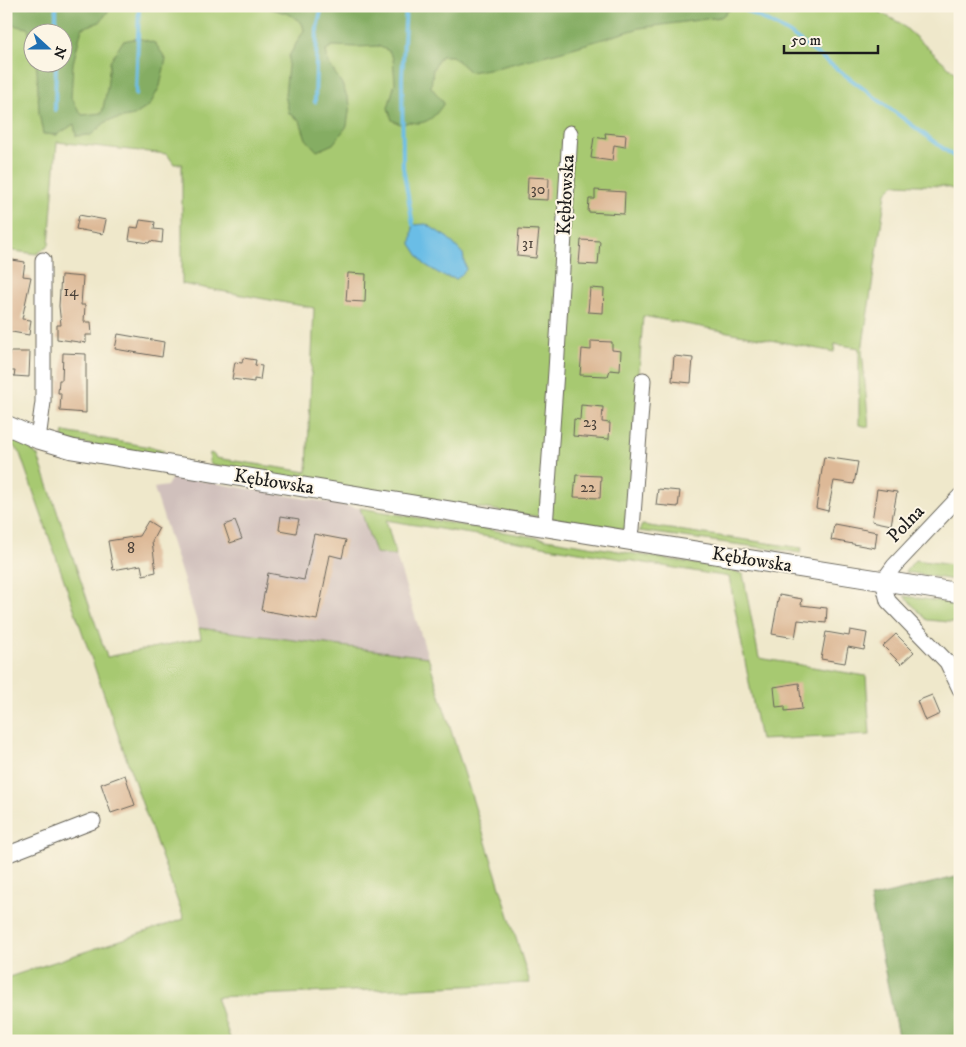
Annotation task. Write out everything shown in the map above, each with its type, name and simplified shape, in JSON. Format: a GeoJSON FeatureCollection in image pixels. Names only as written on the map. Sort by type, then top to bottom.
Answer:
{"type":"FeatureCollection","features":[{"type":"Feature","properties":{"kind":"street","name":"Kębłowska"},"geometry":{"type":"LineString","coordinates":[[545,527],[570,133]]}},
{"type":"Feature","properties":{"kind":"street"},"geometry":{"type":"LineString","coordinates":[[38,440],[43,402],[42,260]]}},
{"type":"Feature","properties":{"kind":"street"},"geometry":{"type":"LineString","coordinates":[[632,529],[643,380]]}},
{"type":"Feature","properties":{"kind":"street","name":"Kębłowska"},"geometry":{"type":"LineString","coordinates":[[6,425],[38,440],[72,449],[960,593]]}},
{"type":"Feature","properties":{"kind":"street","name":"Polna"},"geometry":{"type":"LineString","coordinates":[[883,581],[894,566],[960,496]]}},
{"type":"Feature","properties":{"kind":"street"},"geometry":{"type":"LineString","coordinates":[[883,581],[888,601],[947,662],[960,689]]}},
{"type":"Feature","properties":{"kind":"street"},"geometry":{"type":"LineString","coordinates":[[6,855],[93,821]]}},
{"type":"Feature","properties":{"kind":"shaded area"},"geometry":{"type":"Polygon","coordinates":[[[173,476],[360,508],[375,553],[396,556],[428,657],[199,628],[154,488],[167,486],[173,476]]]}},
{"type":"Feature","properties":{"kind":"green space"},"geometry":{"type":"Polygon","coordinates":[[[6,6],[868,6],[900,23],[960,77],[960,191],[942,186],[895,184],[886,193],[862,351],[869,427],[859,425],[859,348],[835,344],[834,352],[643,316],[628,530],[306,482],[212,465],[209,462],[210,453],[216,458],[307,472],[314,308],[182,284],[182,164],[174,164],[167,154],[57,142],[49,245],[37,254],[6,250],[6,6]]]}},
{"type":"Feature","properties":{"kind":"green space"},"geometry":{"type":"Polygon","coordinates":[[[6,6],[112,6],[100,22],[82,28],[73,63],[71,98],[82,115],[102,113],[110,62],[123,41],[138,38],[155,43],[166,59],[160,86],[150,105],[134,116],[107,121],[91,135],[76,136],[74,124],[57,135],[43,134],[39,113],[37,72],[72,72],[72,22],[22,22],[22,27],[6,24],[6,6]]]}},
{"type":"Feature","properties":{"kind":"green space"},"geometry":{"type":"Polygon","coordinates":[[[262,6],[734,6],[721,17],[640,28],[500,67],[470,72],[452,56],[441,56],[433,69],[431,87],[444,103],[431,119],[419,123],[409,122],[402,125],[392,120],[388,108],[395,83],[393,58],[389,51],[378,46],[333,46],[326,50],[328,62],[342,84],[350,104],[347,126],[333,144],[317,151],[306,139],[300,121],[289,113],[285,95],[289,56],[304,30],[302,23],[289,14],[262,6]]]}},
{"type":"Feature","properties":{"kind":"green space"},"geometry":{"type":"Polygon","coordinates":[[[6,431],[20,440],[38,456],[107,657],[201,638],[199,628],[428,657],[530,983],[216,997],[231,1041],[6,1041],[6,978],[184,919],[19,451],[6,440],[6,431]]]}},
{"type":"Feature","properties":{"kind":"green space"},"geometry":{"type":"Polygon","coordinates":[[[64,432],[164,450],[160,454],[62,441],[64,432]]]}},
{"type":"Feature","properties":{"kind":"green space"},"geometry":{"type":"Polygon","coordinates":[[[360,508],[720,568],[743,574],[759,658],[866,676],[870,735],[760,740],[729,577],[386,520],[396,556],[375,553],[360,508]]]}},
{"type":"Feature","properties":{"kind":"green space"},"geometry":{"type":"Polygon","coordinates":[[[642,525],[802,548],[801,553],[639,531],[642,525]]]}},
{"type":"Feature","properties":{"kind":"green space"},"geometry":{"type":"Polygon","coordinates":[[[915,560],[960,566],[960,581],[905,572],[915,560]]]}},
{"type":"Feature","properties":{"kind":"green space"},"geometry":{"type":"Polygon","coordinates":[[[904,596],[960,604],[960,623],[927,620],[904,596]]]}},
{"type":"Feature","properties":{"kind":"green space"},"geometry":{"type":"Polygon","coordinates":[[[960,876],[960,1041],[899,1041],[870,898],[960,876]]]}},
{"type":"Feature","properties":{"kind":"water"},"geometry":{"type":"Polygon","coordinates":[[[426,224],[448,238],[463,254],[466,270],[457,279],[443,276],[424,264],[411,244],[413,225],[426,224]]]}},
{"type":"Feature","properties":{"kind":"building"},"geometry":{"type":"Polygon","coordinates":[[[605,133],[626,135],[625,147],[614,145],[612,161],[591,158],[594,137],[606,139],[605,133]]]}},
{"type":"Feature","properties":{"kind":"building"},"geometry":{"type":"Polygon","coordinates":[[[528,177],[549,178],[548,200],[527,199],[528,177]]]}},
{"type":"Feature","properties":{"kind":"building"},"geometry":{"type":"Polygon","coordinates":[[[595,190],[625,192],[624,214],[588,212],[589,199],[595,199],[595,190]]]}},
{"type":"Feature","properties":{"kind":"building"},"geometry":{"type":"Polygon","coordinates":[[[79,215],[106,220],[103,234],[76,229],[79,215]]]}},
{"type":"Feature","properties":{"kind":"building"},"geometry":{"type":"Polygon","coordinates":[[[140,220],[155,222],[154,229],[163,230],[162,243],[129,240],[131,227],[138,228],[140,220]]]}},
{"type":"Feature","properties":{"kind":"building"},"geometry":{"type":"Polygon","coordinates":[[[519,229],[539,230],[536,258],[517,256],[519,229]]]}},
{"type":"Feature","properties":{"kind":"building"},"geometry":{"type":"Polygon","coordinates":[[[581,240],[600,241],[598,265],[579,264],[581,240]]]}},
{"type":"Feature","properties":{"kind":"building"},"geometry":{"type":"Polygon","coordinates":[[[6,259],[25,262],[23,276],[31,277],[22,319],[31,320],[29,335],[6,331],[8,288],[6,287],[6,259]]]}},
{"type":"Feature","properties":{"kind":"building"},"geometry":{"type":"Polygon","coordinates":[[[348,273],[366,274],[365,302],[346,301],[348,273]]]}},
{"type":"Feature","properties":{"kind":"building"},"geometry":{"type":"Polygon","coordinates":[[[61,275],[83,277],[81,305],[85,305],[84,322],[91,322],[92,335],[86,335],[86,343],[57,339],[57,325],[61,325],[59,306],[61,275]]]}},
{"type":"Feature","properties":{"kind":"building"},"geometry":{"type":"Polygon","coordinates":[[[590,288],[604,289],[603,313],[588,312],[590,288]]]}},
{"type":"Feature","properties":{"kind":"building"},"geometry":{"type":"Polygon","coordinates":[[[118,334],[164,342],[162,357],[115,349],[118,334]]]}},
{"type":"Feature","properties":{"kind":"building"},"geometry":{"type":"Polygon","coordinates":[[[591,341],[612,342],[612,350],[621,351],[620,371],[610,370],[608,376],[580,375],[582,349],[591,350],[591,341]]]}},
{"type":"Feature","properties":{"kind":"building"},"geometry":{"type":"Polygon","coordinates":[[[9,352],[30,352],[29,377],[14,376],[15,371],[8,371],[9,352]]]}},
{"type":"Feature","properties":{"kind":"building"},"geometry":{"type":"Polygon","coordinates":[[[63,353],[86,354],[86,413],[60,411],[61,393],[58,393],[59,380],[62,380],[63,353]]]}},
{"type":"Feature","properties":{"kind":"building"},"geometry":{"type":"Polygon","coordinates":[[[674,356],[693,358],[691,383],[672,381],[674,356]]]}},
{"type":"Feature","properties":{"kind":"building"},"geometry":{"type":"Polygon","coordinates":[[[243,358],[256,360],[255,365],[262,366],[260,380],[254,379],[254,382],[232,379],[235,362],[242,363],[243,358]]]}},
{"type":"Feature","properties":{"kind":"building"},"geometry":{"type":"Polygon","coordinates":[[[581,405],[603,407],[602,422],[610,423],[609,439],[573,436],[574,419],[580,420],[581,405]]]}},
{"type":"Feature","properties":{"kind":"building"},"geometry":{"type":"Polygon","coordinates":[[[824,457],[858,462],[854,484],[834,481],[828,511],[816,508],[824,457]]]}},
{"type":"Feature","properties":{"kind":"building"},"geometry":{"type":"Polygon","coordinates":[[[576,475],[601,476],[600,498],[574,497],[576,475]]]}},
{"type":"Feature","properties":{"kind":"building"},"geometry":{"type":"Polygon","coordinates":[[[658,489],[680,491],[678,507],[656,505],[658,489]]]}},
{"type":"Feature","properties":{"kind":"building"},"geometry":{"type":"Polygon","coordinates":[[[877,489],[897,492],[891,525],[872,521],[877,489]]]}},
{"type":"Feature","properties":{"kind":"building"},"geometry":{"type":"Polygon","coordinates":[[[281,516],[299,519],[296,533],[279,530],[281,516]]]}},
{"type":"Feature","properties":{"kind":"building"},"geometry":{"type":"Polygon","coordinates":[[[148,521],[159,528],[152,541],[156,572],[143,575],[141,565],[113,570],[108,541],[139,536],[148,521]]]}},
{"type":"Feature","properties":{"kind":"building"},"geometry":{"type":"Polygon","coordinates":[[[235,521],[242,539],[230,543],[224,525],[235,521]]]}},
{"type":"Feature","properties":{"kind":"building"},"geometry":{"type":"Polygon","coordinates":[[[834,524],[877,532],[875,548],[831,540],[834,524]]]}},
{"type":"Feature","properties":{"kind":"building"},"geometry":{"type":"Polygon","coordinates":[[[314,534],[346,540],[342,558],[330,555],[317,620],[261,610],[268,573],[304,580],[314,534]]]}},
{"type":"Feature","properties":{"kind":"building"},"geometry":{"type":"Polygon","coordinates":[[[779,595],[802,599],[801,605],[827,608],[826,623],[798,620],[795,638],[772,634],[779,595]]]}},
{"type":"Feature","properties":{"kind":"building"},"geometry":{"type":"Polygon","coordinates":[[[850,630],[867,633],[864,650],[848,647],[845,663],[821,659],[826,632],[849,636],[850,630]]]}},
{"type":"Feature","properties":{"kind":"building"},"geometry":{"type":"Polygon","coordinates":[[[896,634],[914,652],[901,664],[883,646],[896,634]]]}},
{"type":"Feature","properties":{"kind":"building"},"geometry":{"type":"Polygon","coordinates":[[[799,683],[802,709],[785,711],[785,706],[776,707],[774,687],[799,683]]]}},
{"type":"Feature","properties":{"kind":"building"},"geometry":{"type":"Polygon","coordinates":[[[932,695],[940,714],[925,721],[917,701],[932,695]]]}},
{"type":"Feature","properties":{"kind":"building"},"geometry":{"type":"Polygon","coordinates":[[[125,775],[135,805],[111,813],[101,784],[125,775]]]}},
{"type":"Feature","properties":{"kind":"waterway"},"geometry":{"type":"LineString","coordinates":[[56,6],[56,22]]}},
{"type":"Feature","properties":{"kind":"waterway"},"geometry":{"type":"LineString","coordinates":[[136,94],[139,6]]}},
{"type":"Feature","properties":{"kind":"waterway"},"geometry":{"type":"LineString","coordinates":[[315,102],[317,28],[322,6]]}},
{"type":"Feature","properties":{"kind":"waterway"},"geometry":{"type":"LineString","coordinates":[[406,6],[402,78],[403,167],[413,225]]}},
{"type":"Feature","properties":{"kind":"waterway"},"geometry":{"type":"LineString","coordinates":[[738,6],[789,33],[960,161]]}},
{"type":"Feature","properties":{"kind":"waterway"},"geometry":{"type":"LineString","coordinates":[[55,110],[56,72]]}}]}
